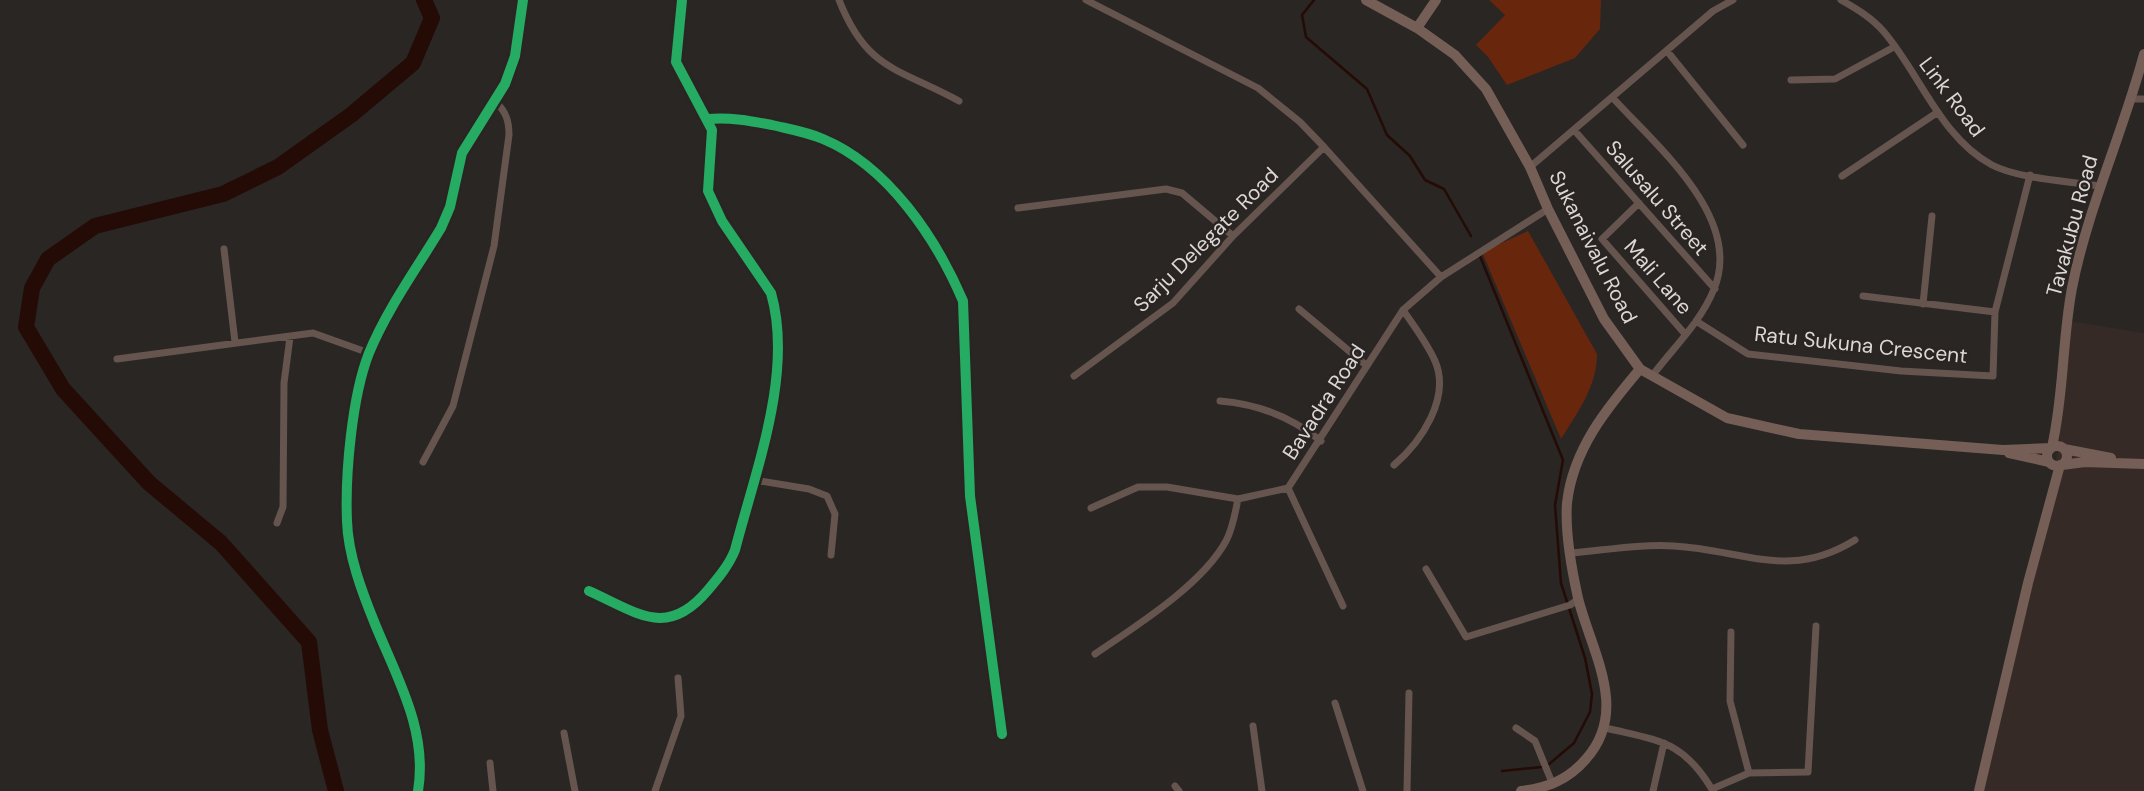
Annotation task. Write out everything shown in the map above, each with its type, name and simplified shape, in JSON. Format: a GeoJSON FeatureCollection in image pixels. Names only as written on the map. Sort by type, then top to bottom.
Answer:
{"type":"FeatureCollection","features":[{"type":"Feature","properties":{"kind":"main road"},"geometry":{"type":"LineString","coordinates":[[418,791],[419,743],[407,697],[364,597],[347,522],[354,419],[369,353],[441,228],[450,206],[462,153],[495,101],[515,56],[523,0]]}},
{"type":"Feature","properties":{"kind":"main road","name":"Sukanaivalu Road"},"geometry":{"type":"LineString","coordinates":[[1366,0],[1417,28],[1455,55],[1486,89],[1530,167],[1548,209],[1604,319],[1640,369],[1727,418],[1799,434],[2003,450],[2057,448],[2139,464]]}},
{"type":"Feature","properties":{"kind":"main road"},"geometry":{"type":"LineString","coordinates":[[1417,28],[1436,0]]}},
{"type":"Feature","properties":{"kind":"main road","name":"Tavakubu Road"},"geometry":{"type":"LineString","coordinates":[[2057,448],[2072,289],[2099,186],[2138,99],[2144,54]]}},
{"type":"Feature","properties":{"kind":"main road"},"geometry":{"type":"LineString","coordinates":[[1521,791],[1553,785],[1590,756],[1606,728],[1605,682],[1574,602],[1572,553],[1567,523],[1573,472],[1584,444],[1607,408],[1640,369]]}},
{"type":"Feature","properties":{"kind":"main road"},"geometry":{"type":"LineString","coordinates":[[1979,791],[2046,516],[2055,464],[2067,455],[2057,448],[2047,454],[2055,464]]}},
{"type":"Feature","properties":{"kind":"main road","name":"Sukanaivalu Road"},"geometry":{"type":"LineString","coordinates":[[2003,450],[2055,464],[2139,464]]}},
{"type":"Feature","properties":{"kind":"street"},"geometry":{"type":"LineString","coordinates":[[589,592],[659,619],[680,616],[691,609],[730,563],[754,480],[776,385],[776,308],[771,293],[712,205],[707,176],[712,142],[708,119],[676,62],[682,0]]}},
{"type":"Feature","properties":{"kind":"street"},"geometry":{"type":"LineString","coordinates":[[839,0],[850,24],[873,57],[959,101]]}},
{"type":"Feature","properties":{"kind":"street"},"geometry":{"type":"LineString","coordinates":[[1086,0],[1258,88],[1300,122],[1441,276]]}},
{"type":"Feature","properties":{"kind":"street"},"geometry":{"type":"LineString","coordinates":[[1530,167],[1713,11],[1733,0]]}},
{"type":"Feature","properties":{"kind":"street","name":"Link Road"},"geometry":{"type":"LineString","coordinates":[[1841,0],[1862,12],[1894,47],[1938,112],[1971,151],[1994,167],[2099,186]]}},
{"type":"Feature","properties":{"kind":"street"},"geometry":{"type":"LineString","coordinates":[[1791,80],[1835,79],[1894,47]]}},
{"type":"Feature","properties":{"kind":"street"},"geometry":{"type":"LineString","coordinates":[[1667,51],[1743,145]]}},
{"type":"Feature","properties":{"kind":"street"},"geometry":{"type":"LineString","coordinates":[[1612,97],[1695,188],[1708,211],[1718,244],[1715,289],[1696,321],[1652,376]]}},
{"type":"Feature","properties":{"kind":"street"},"geometry":{"type":"LineString","coordinates":[[423,462],[453,406],[494,246],[509,121],[504,109],[495,101]]}},
{"type":"Feature","properties":{"kind":"street"},"geometry":{"type":"LineString","coordinates":[[1842,176],[1938,112]]}},
{"type":"Feature","properties":{"kind":"street"},"geometry":{"type":"LineString","coordinates":[[708,119],[723,118],[805,132],[826,140],[859,160],[894,193],[938,249],[953,276],[963,301],[970,496],[1002,734]]}},
{"type":"Feature","properties":{"kind":"street","name":"Salusalu Street"},"geometry":{"type":"LineString","coordinates":[[1574,130],[1715,289]]}},
{"type":"Feature","properties":{"kind":"street","name":"Sarju Delegate Road"},"geometry":{"type":"LineString","coordinates":[[1074,376],[1173,303],[1233,236],[1324,147]]}},
{"type":"Feature","properties":{"kind":"street","name":"Ratu Sukuna Crescent"},"geometry":{"type":"LineString","coordinates":[[1696,321],[1748,354],[1901,371],[1993,376],[1995,312],[2030,175]]}},
{"type":"Feature","properties":{"kind":"street"},"geometry":{"type":"LineString","coordinates":[[1018,208],[1166,189],[1182,193],[1233,236]]}},
{"type":"Feature","properties":{"kind":"street","name":"Mali Lane"},"geometry":{"type":"LineString","coordinates":[[1639,203],[1602,237],[1685,334]]}},
{"type":"Feature","properties":{"kind":"street","name":"Bavadra Road"},"geometry":{"type":"LineString","coordinates":[[1091,508],[1138,487],[1167,487],[1238,499],[1288,488],[1404,310],[1441,276],[1548,209]]}},
{"type":"Feature","properties":{"kind":"street"},"geometry":{"type":"LineString","coordinates":[[1923,304],[1932,216]]}},
{"type":"Feature","properties":{"kind":"street"},"geometry":{"type":"LineString","coordinates":[[224,249],[235,342]]}},
{"type":"Feature","properties":{"kind":"street"},"geometry":{"type":"LineString","coordinates":[[1863,296],[1995,312]]}},
{"type":"Feature","properties":{"kind":"street"},"geometry":{"type":"LineString","coordinates":[[1299,309],[1367,366]]}},
{"type":"Feature","properties":{"kind":"street"},"geometry":{"type":"LineString","coordinates":[[1394,465],[1423,432],[1440,386],[1436,362],[1404,310]]}},
{"type":"Feature","properties":{"kind":"street"},"geometry":{"type":"LineString","coordinates":[[117,359],[313,333],[369,353]]}},
{"type":"Feature","properties":{"kind":"street"},"geometry":{"type":"LineString","coordinates":[[276,523],[283,506],[284,383],[290,337]]}},
{"type":"Feature","properties":{"kind":"street"},"geometry":{"type":"LineString","coordinates":[[1220,401],[1278,413],[1321,441]]}},
{"type":"Feature","properties":{"kind":"street"},"geometry":{"type":"LineString","coordinates":[[754,480],[809,489],[827,496],[835,514],[831,555]]}},
{"type":"Feature","properties":{"kind":"street"},"geometry":{"type":"LineString","coordinates":[[1288,488],[1343,606]]}},
{"type":"Feature","properties":{"kind":"street"},"geometry":{"type":"LineString","coordinates":[[1095,654],[1171,601],[1200,572],[1225,543],[1238,499]]}},
{"type":"Feature","properties":{"kind":"street"},"geometry":{"type":"LineString","coordinates":[[1572,553],[1672,546],[1799,563],[1821,558],[1855,540]]}},
{"type":"Feature","properties":{"kind":"street"},"geometry":{"type":"LineString","coordinates":[[1426,569],[1466,637],[1574,602]]}},
{"type":"Feature","properties":{"kind":"street"},"geometry":{"type":"LineString","coordinates":[[1606,728],[1681,750],[1695,764],[1713,790],[1749,773],[1808,772],[1816,626]]}},
{"type":"Feature","properties":{"kind":"street"},"geometry":{"type":"LineString","coordinates":[[1731,632],[1730,701],[1749,773]]}},
{"type":"Feature","properties":{"kind":"street"},"geometry":{"type":"LineString","coordinates":[[655,791],[681,716],[678,678]]}},
{"type":"Feature","properties":{"kind":"street"},"geometry":{"type":"LineString","coordinates":[[1407,791],[1409,693]]}},
{"type":"Feature","properties":{"kind":"street"},"geometry":{"type":"LineString","coordinates":[[1335,703],[1363,791]]}},
{"type":"Feature","properties":{"kind":"street"},"geometry":{"type":"LineString","coordinates":[[1253,726],[1262,791]]}},
{"type":"Feature","properties":{"kind":"street"},"geometry":{"type":"LineString","coordinates":[[1516,728],[1535,741],[1553,785]]}},
{"type":"Feature","properties":{"kind":"street"},"geometry":{"type":"LineString","coordinates":[[564,733],[575,791]]}},
{"type":"Feature","properties":{"kind":"street"},"geometry":{"type":"LineString","coordinates":[[1653,791],[1664,743]]}},
{"type":"Feature","properties":{"kind":"street"},"geometry":{"type":"LineString","coordinates":[[490,763],[493,791]]}},
{"type":"Feature","properties":{"kind":"shaded area"},"geometry":{"type":"Polygon","coordinates":[[[1489,0],[1601,0],[1600,29],[1575,58],[1507,85],[1488,57],[1476,45],[1505,15],[1489,0]]]}},
{"type":"Feature","properties":{"kind":"shaded area"},"geometry":{"type":"Polygon","coordinates":[[[1528,231],[1597,354],[1590,388],[1561,439],[1482,252],[1528,231]]]}},
{"type":"Feature","properties":{"kind":"shaded area"},"geometry":{"type":"Polygon","coordinates":[[[2069,321],[2144,333],[2144,791],[1979,791],[2059,446],[2069,321]]]}},
{"type":"Feature","properties":{"kind":"waterway"},"geometry":{"type":"LineString","coordinates":[[336,791],[320,730],[309,642],[221,543],[149,483],[63,389],[26,327],[32,288],[48,259],[95,226],[223,194],[278,167],[351,115],[413,63],[432,18],[424,0]]}},
{"type":"Feature","properties":{"kind":"waterway"},"geometry":{"type":"LineString","coordinates":[[1314,0],[1302,15],[1306,37],[1367,89],[1387,135],[1410,156],[1425,180],[1444,189],[1471,236]]}},
{"type":"Feature","properties":{"kind":"waterway"},"geometry":{"type":"LineString","coordinates":[[1480,256],[1563,460],[1555,505],[1561,583],[1585,658],[1592,694],[1590,712],[1574,743],[1548,765]]}},
{"type":"Feature","properties":{"kind":"waterway"},"geometry":{"type":"LineString","coordinates":[[1502,771],[1542,767]]}},
{"type":"Feature","properties":{"kind":"cycle path"},"geometry":{"type":"LineString","coordinates":[[418,791],[419,747],[415,726],[365,599],[350,547],[347,502],[351,436],[358,391],[369,353],[393,305],[441,228],[450,207],[462,153],[505,84],[515,56],[523,0]]}},
{"type":"Feature","properties":{"kind":"cycle path"},"geometry":{"type":"LineString","coordinates":[[589,591],[637,613],[665,618],[679,614],[693,605],[708,590],[727,566],[735,550],[761,456],[775,389],[777,324],[771,293],[722,221],[708,191],[712,130],[676,62],[682,0]]}},
{"type":"Feature","properties":{"kind":"cycle path"},"geometry":{"type":"LineString","coordinates":[[708,119],[740,120],[791,129],[847,151],[869,167],[907,206],[952,277],[963,301],[970,496],[1002,734]]}}]}
